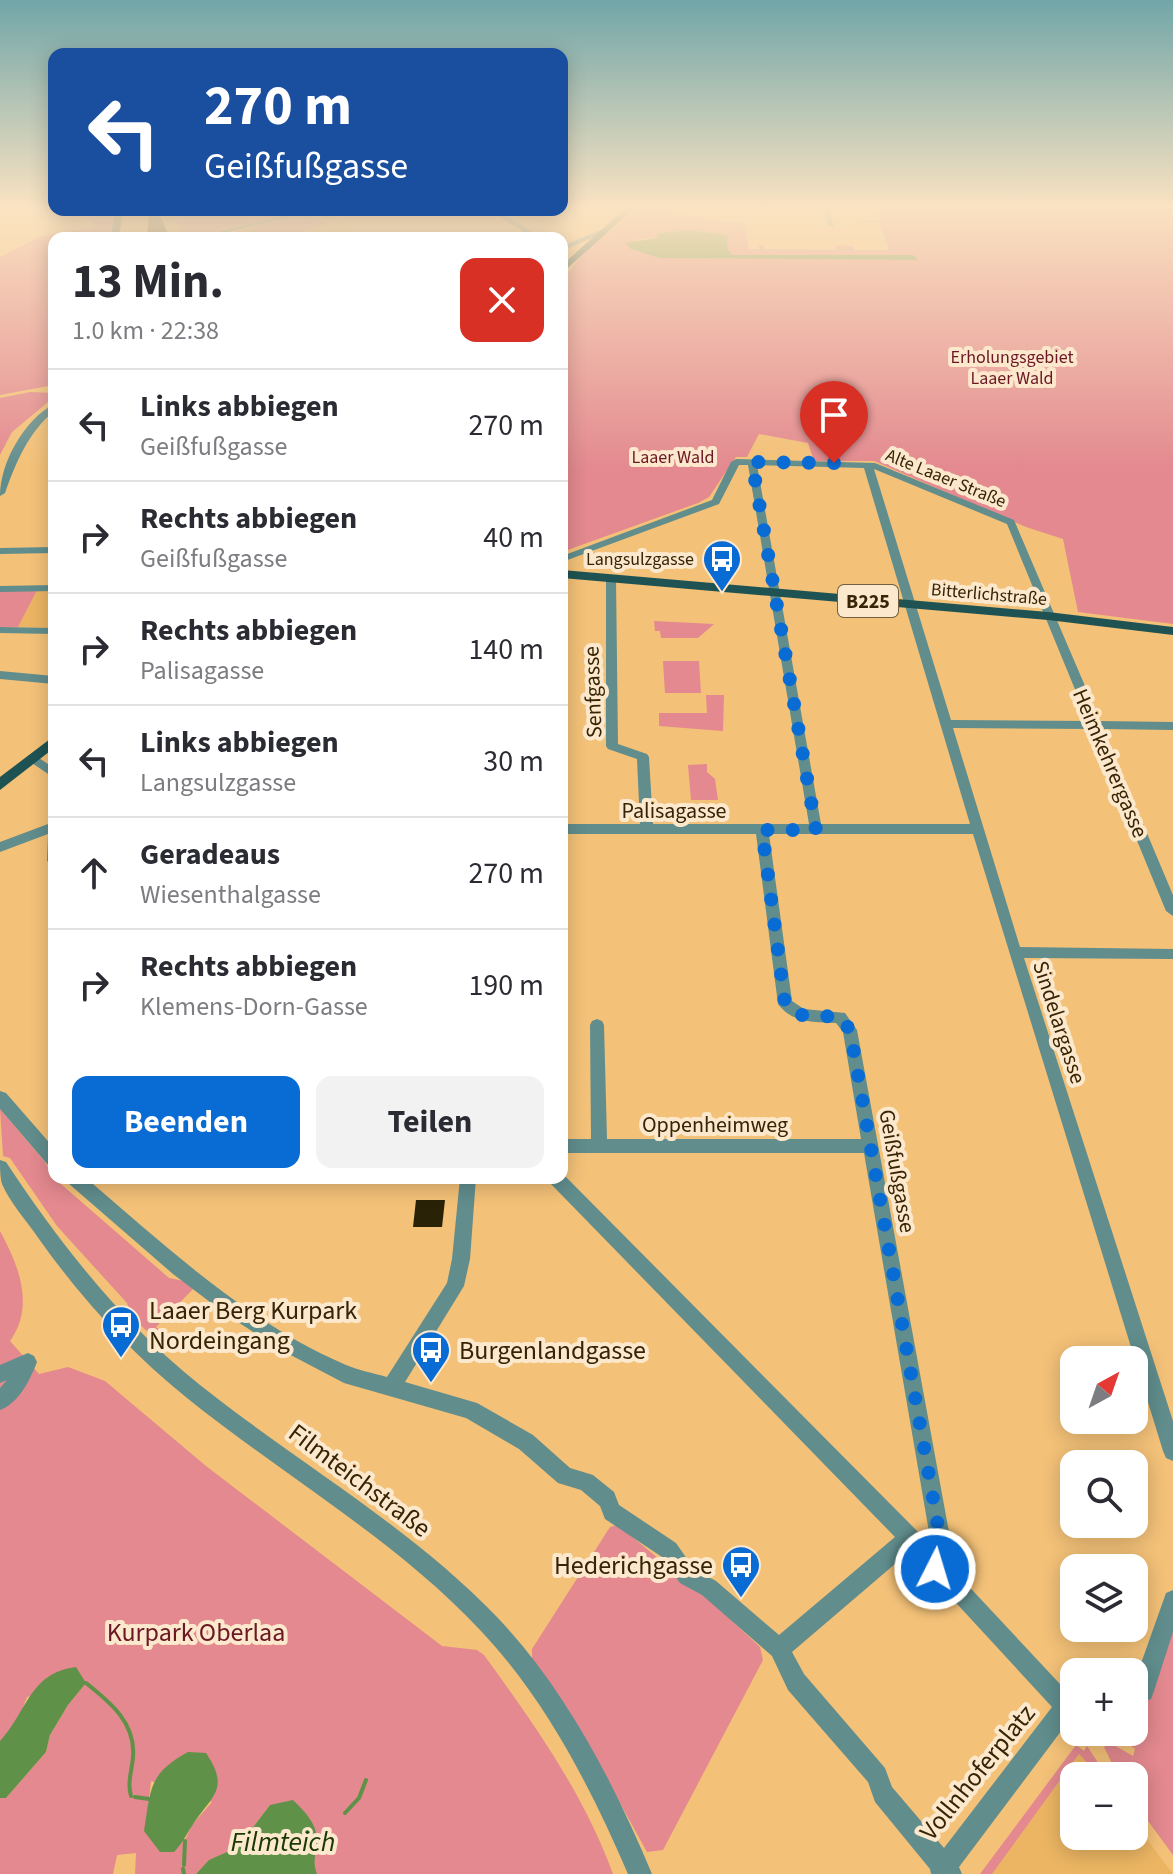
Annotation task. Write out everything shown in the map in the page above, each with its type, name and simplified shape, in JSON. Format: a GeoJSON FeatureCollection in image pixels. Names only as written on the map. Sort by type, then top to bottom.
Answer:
{"type":"FeatureCollection","features":[{"type":"Feature","properties":{"kind":"main road","name":"Bitterlichstraße"},"geometry":{"type":"LineString","coordinates":[[568,575],[773,589],[1173,631]]}},
{"type":"Feature","properties":{"kind":"main road"},"geometry":{"type":"LineString","coordinates":[[0,785],[48,746]]}},
{"type":"Feature","properties":{"kind":"street"},"geometry":{"type":"LineString","coordinates":[[0,493],[21,442],[33,425],[48,412]]}},
{"type":"Feature","properties":{"kind":"street"},"geometry":{"type":"LineString","coordinates":[[568,557],[716,502],[736,462],[868,465]]}},
{"type":"Feature","properties":{"kind":"street"},"geometry":{"type":"LineString","coordinates":[[752,462],[816,830]]}},
{"type":"Feature","properties":{"kind":"street","name":"Alte Laaer Straße"},"geometry":{"type":"LineString","coordinates":[[868,465],[1011,522]]}},
{"type":"Feature","properties":{"kind":"street","name":"Sindelargasse"},"geometry":{"type":"LineString","coordinates":[[868,465],[1015,952],[1173,1451]]}},
{"type":"Feature","properties":{"kind":"street","name":"Heimkehrergasse"},"geometry":{"type":"LineString","coordinates":[[1011,522],[1173,911]]}},
{"type":"Feature","properties":{"kind":"street"},"geometry":{"type":"LineString","coordinates":[[0,551],[48,550]]}},
{"type":"Feature","properties":{"kind":"street","name":"Senfgasse"},"geometry":{"type":"LineString","coordinates":[[611,579],[612,746],[643,757],[647,830]]}},
{"type":"Feature","properties":{"kind":"street"},"geometry":{"type":"LineString","coordinates":[[0,589],[48,588]]}},
{"type":"Feature","properties":{"kind":"street"},"geometry":{"type":"LineString","coordinates":[[0,630],[48,631]]}},
{"type":"Feature","properties":{"kind":"street"},"geometry":{"type":"LineString","coordinates":[[0,675],[48,679]]}},
{"type":"Feature","properties":{"kind":"street"},"geometry":{"type":"LineString","coordinates":[[947,724],[1173,726]]}},
{"type":"Feature","properties":{"kind":"street"},"geometry":{"type":"LineString","coordinates":[[33,758],[48,769]]}},
{"type":"Feature","properties":{"kind":"street"},"geometry":{"type":"LineString","coordinates":[[0,847],[48,829]]}},
{"type":"Feature","properties":{"kind":"street","name":"Palisagasse"},"geometry":{"type":"LineString","coordinates":[[568,829],[978,829]]}},
{"type":"Feature","properties":{"kind":"street","name":"Geißfußgasse"},"geometry":{"type":"LineString","coordinates":[[762,830],[785,1004],[796,1014],[836,1016],[847,1021],[939,1532],[935,1569]]}},
{"type":"Feature","properties":{"kind":"street"},"geometry":{"type":"LineString","coordinates":[[1015,952],[1173,954]]}},
{"type":"Feature","properties":{"kind":"street"},"geometry":{"type":"LineString","coordinates":[[597,1025],[599,1146]]}},
{"type":"Feature","properties":{"kind":"street"},"geometry":{"type":"LineString","coordinates":[[0,1098],[48,1153]]}},
{"type":"Feature","properties":{"kind":"street","name":"Oppenheimweg"},"geometry":{"type":"LineString","coordinates":[[568,1146],[868,1146]]}},
{"type":"Feature","properties":{"kind":"street","name":"Filmteichstraße"},"geometry":{"type":"LineString","coordinates":[[0,1167],[35,1221],[101,1303],[152,1356],[432,1569],[490,1625],[546,1695],[572,1738],[640,1874]]}},
{"type":"Feature","properties":{"kind":"street"},"geometry":{"type":"LineString","coordinates":[[81,1184],[233,1309],[320,1363],[344,1374],[455,1405],[504,1427],[565,1476],[586,1482],[607,1499],[612,1512],[669,1550],[687,1576],[709,1588],[779,1649],[910,1538],[562,1184]]}},
{"type":"Feature","properties":{"kind":"street"},"geometry":{"type":"LineString","coordinates":[[392,1386],[455,1286],[461,1259],[467,1184]]}},
{"type":"Feature","properties":{"kind":"street"},"geometry":{"type":"LineString","coordinates":[[0,1374],[28,1362],[12,1390],[0,1401]]}},
{"type":"Feature","properties":{"kind":"street","name":"Vollnhoferplatz"},"geometry":{"type":"LineString","coordinates":[[910,1538],[935,1569],[1060,1696]]}},
{"type":"Feature","properties":{"kind":"street"},"geometry":{"type":"LineString","coordinates":[[1148,1676],[1173,1600]]}},
{"type":"Feature","properties":{"kind":"street","name":"Vollnhoferplatz"},"geometry":{"type":"LineString","coordinates":[[779,1649],[796,1682],[877,1776],[883,1794],[944,1871],[1060,1719]]}},
{"type":"Feature","properties":{"kind":"shaded area"},"geometry":{"type":"Polygon","coordinates":[[[37,590],[48,590],[48,628],[18,627],[37,590]]]}},
{"type":"Feature","properties":{"kind":"shaded area"},"geometry":{"type":"Polygon","coordinates":[[[1080,1753],[1087,1762],[1073,1762],[1080,1753]]]}},
{"type":"Feature","properties":{"kind":"shaded area"},"geometry":{"type":"Polygon","coordinates":[[[1060,1780],[1060,1850],[1148,1850],[1148,1841],[1173,1874],[992,1874],[1060,1780]]]}},
{"type":"Feature","properties":{"kind":"green space"},"geometry":{"type":"Polygon","coordinates":[[[0,295],[48,295],[48,386],[0,395],[0,295]]]}},
{"type":"Feature","properties":{"kind":"green space","name":"Erholungsgebiet Laaer Wald"},"geometry":{"type":"Polygon","coordinates":[[[568,295],[1173,295],[1173,624],[1078,612],[1063,539],[1026,527],[874,461],[809,461],[813,458],[808,443],[759,434],[747,457],[736,457],[709,497],[568,550],[568,295]]]}},
{"type":"Feature","properties":{"kind":"green space"},"geometry":{"type":"Polygon","coordinates":[[[30,392],[48,393],[48,402],[12,432],[0,455],[0,398],[30,392]]]}},
{"type":"Feature","properties":{"kind":"green space"},"geometry":{"type":"Polygon","coordinates":[[[37,590],[18,627],[0,627],[0,591],[37,590]]]}},
{"type":"Feature","properties":{"kind":"green space"},"geometry":{"type":"Polygon","coordinates":[[[654,621],[714,624],[698,638],[661,638],[660,631],[655,631],[654,621]]]}},
{"type":"Feature","properties":{"kind":"green space"},"geometry":{"type":"Polygon","coordinates":[[[663,661],[699,661],[701,693],[665,693],[663,661]]]}},
{"type":"Feature","properties":{"kind":"green space"},"geometry":{"type":"Polygon","coordinates":[[[706,695],[724,695],[723,731],[659,726],[659,713],[707,713],[706,695]]]}},
{"type":"Feature","properties":{"kind":"green space"},"geometry":{"type":"Polygon","coordinates":[[[707,764],[707,772],[715,779],[718,800],[691,800],[688,765],[707,764]]]}},
{"type":"Feature","properties":{"kind":"green space"},"geometry":{"type":"Polygon","coordinates":[[[0,1109],[45,1162],[48,1184],[61,1184],[169,1278],[184,1281],[193,1289],[156,1327],[162,1332],[152,1336],[132,1317],[127,1303],[57,1226],[10,1158],[3,1156],[0,1109]]]}},
{"type":"Feature","properties":{"kind":"green space","name":"Kurpark Oberlaa"},"geometry":{"type":"Polygon","coordinates":[[[0,1231],[22,1286],[22,1314],[10,1341],[39,1374],[68,1367],[105,1381],[206,1466],[442,1646],[477,1650],[484,1655],[573,1788],[613,1874],[317,1874],[312,1862],[317,1842],[270,1805],[238,1847],[210,1860],[196,1874],[135,1874],[136,1853],[117,1855],[113,1874],[0,1874],[0,1798],[6,1798],[46,1752],[50,1735],[86,1683],[27,1697],[17,1723],[0,1741],[0,1231]],[[151,1781],[149,1799],[185,1840],[192,1825],[212,1802],[151,1781]]]}},
{"type":"Feature","properties":{"kind":"green space"},"geometry":{"type":"Polygon","coordinates":[[[618,1525],[760,1647],[763,1660],[663,1850],[647,1852],[588,1745],[532,1659],[532,1649],[610,1527],[618,1525]]]}},
{"type":"Feature","properties":{"kind":"green space"},"geometry":{"type":"Polygon","coordinates":[[[1173,1626],[1173,1855],[1148,1821],[1148,1762],[1111,1762],[1104,1747],[1116,1746],[1133,1756],[1135,1749],[1131,1746],[1148,1746],[1148,1676],[1173,1626]]]}},
{"type":"Feature","properties":{"kind":"green space"},"geometry":{"type":"Polygon","coordinates":[[[1075,1746],[1084,1751],[1087,1746],[1098,1762],[1086,1762],[1079,1754],[1073,1762],[1063,1762],[1075,1746]]]}},
{"type":"Feature","properties":{"kind":"green space"},"geometry":{"type":"Polygon","coordinates":[[[1060,1766],[1060,1780],[992,1874],[980,1874],[1060,1766]]]}},
{"type":"Feature","properties":{"kind":"water"},"geometry":{"type":"Polygon","coordinates":[[[76,1667],[86,1683],[50,1735],[46,1752],[6,1798],[0,1798],[0,1741],[39,1685],[60,1671],[76,1667]]]}},
{"type":"Feature","properties":{"kind":"water"},"geometry":{"type":"Polygon","coordinates":[[[188,1752],[206,1753],[217,1776],[216,1792],[177,1849],[174,1852],[160,1852],[144,1831],[150,1793],[165,1768],[188,1752]]]}},
{"type":"Feature","properties":{"kind":"water","name":"Filmteich"},"geometry":{"type":"Polygon","coordinates":[[[293,1800],[310,1819],[315,1830],[317,1874],[196,1874],[209,1860],[238,1847],[270,1805],[293,1800]]]}},
{"type":"Feature","properties":{"kind":"building"},"geometry":{"type":"Polygon","coordinates":[[[416,1200],[445,1200],[442,1227],[413,1227],[416,1200]]]}},
{"type":"Feature","properties":{"kind":"waterway"},"geometry":{"type":"LineString","coordinates":[[86,1683],[120,1714],[130,1734],[133,1745],[131,1796]]}},
{"type":"Feature","properties":{"kind":"waterway"},"geometry":{"type":"LineString","coordinates":[[345,1813],[359,1798],[366,1780]]}},
{"type":"Feature","properties":{"kind":"waterway"},"geometry":{"type":"LineString","coordinates":[[135,1797],[149,1799]]}},
{"type":"Feature","properties":{"kind":"waterway"},"geometry":{"type":"LineString","coordinates":[[184,1865],[185,1841]]}},
{"type":"Feature","properties":{"kind":"waterway"},"geometry":{"type":"LineString","coordinates":[[183,1869],[184,1874]]}},
{"type":"Feature","properties":{"kind":"place","name":"Langsulzgasse"},"geometry":{"type":"Point","coordinates":[722,593]}},
{"type":"Feature","properties":{"kind":"place","name":"Laaer Berg Kurpark Nordeingang"},"geometry":{"type":"Point","coordinates":[121,1359]}},
{"type":"Feature","properties":{"kind":"place","name":"Burgenlandgasse"},"geometry":{"type":"Point","coordinates":[431,1384]}},
{"type":"Feature","properties":{"kind":"place","name":"Hederichgasse"},"geometry":{"type":"Point","coordinates":[741,1599]}},
{"type":"Feature","properties":{"kind":"route"},"geometry":{"type":"LineString","coordinates":[[834,463],[752,462],[816,830],[762,830],[786,1007],[801,1015],[840,1017],[847,1021],[850,1030],[868,1146],[939,1532],[935,1569]]}},
{"type":"Feature","properties":{"kind":"park label","name":"Laaer Wald"},"geometry":{"type":"Point","coordinates":[673,457]}}]}
